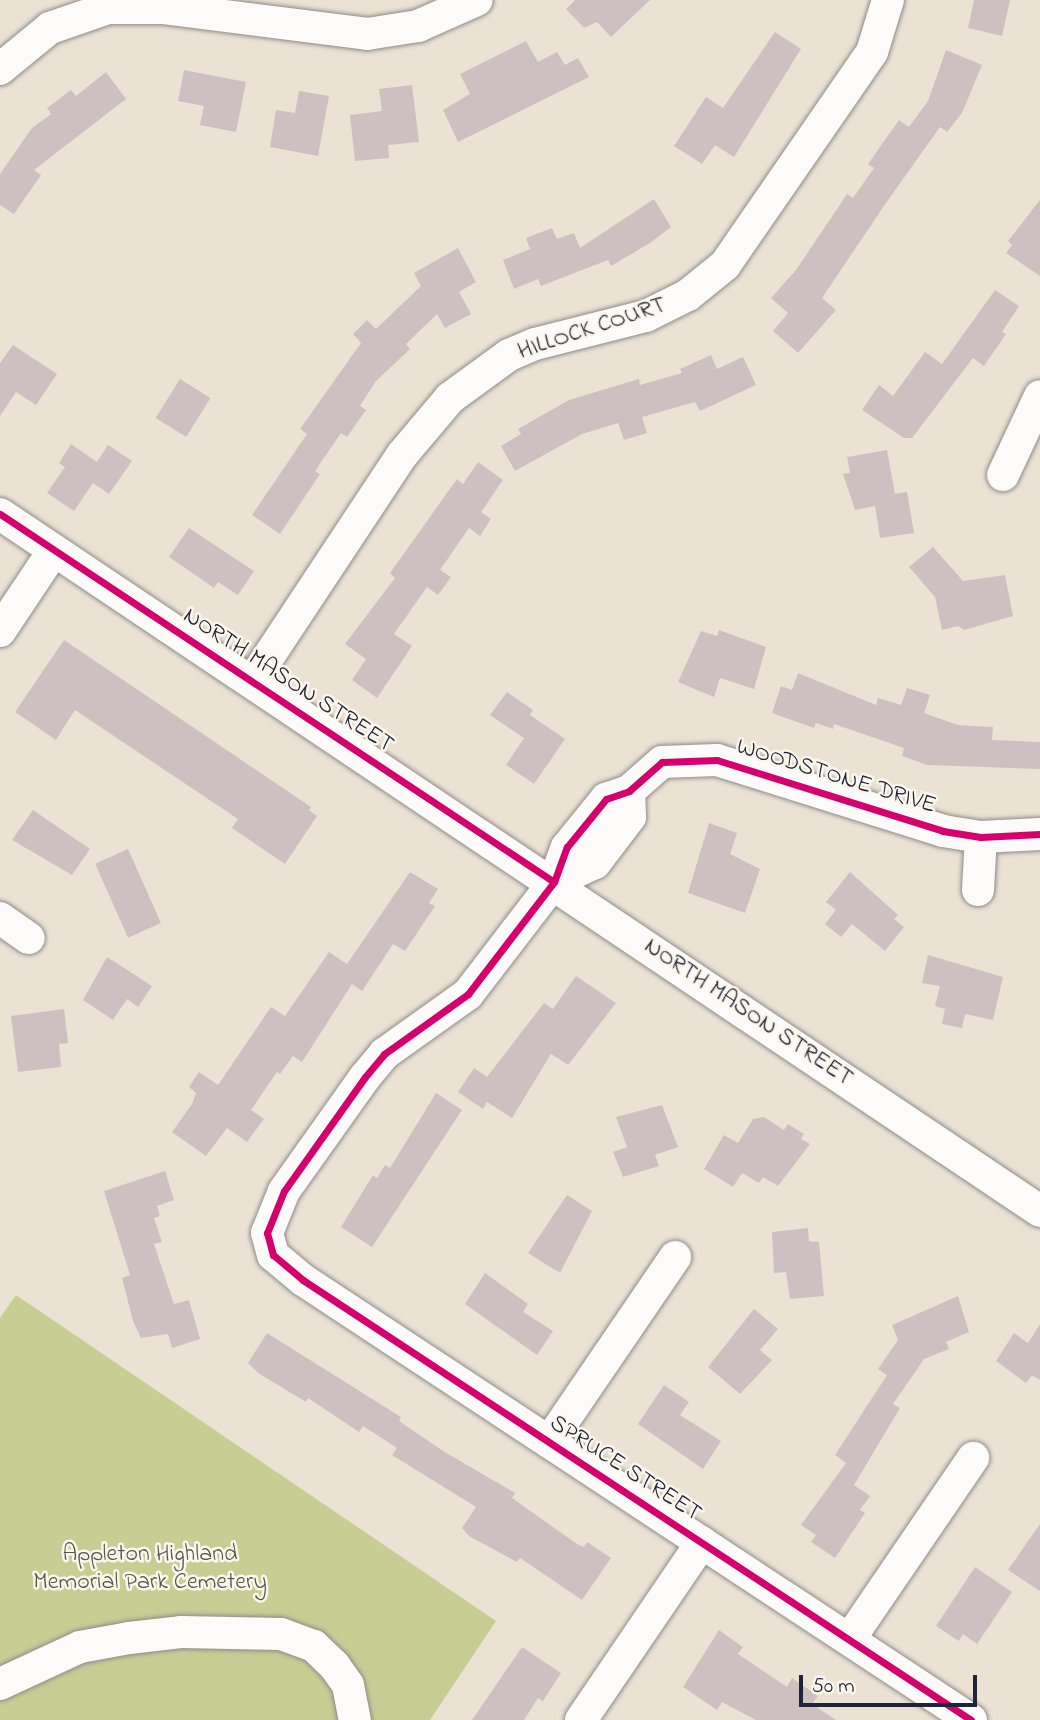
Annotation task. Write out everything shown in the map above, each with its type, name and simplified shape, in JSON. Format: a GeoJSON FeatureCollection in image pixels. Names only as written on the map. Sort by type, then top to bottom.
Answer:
{"type":"FeatureCollection","features":[{"type":"Feature","properties":{"kind":"street"},"geometry":{"type":"LineString","coordinates":[[0,69],[50,28],[108,8],[162,8],[367,34],[418,26],[477,0]]}},
{"type":"Feature","properties":{"kind":"street","name":"HILLOCK COURT"},"geometry":{"type":"LineString","coordinates":[[253,680],[402,455],[450,398],[509,355],[535,344],[646,316],[688,295],[726,265],[872,52],[888,0]]}},
{"type":"Feature","properties":{"kind":"street"},"geometry":{"type":"LineString","coordinates":[[1003,475],[1040,396]]}},
{"type":"Feature","properties":{"kind":"street","name":"NORTH MASON STREET"},"geometry":{"type":"LineString","coordinates":[[0,513],[554,882],[1040,1211]]}},
{"type":"Feature","properties":{"kind":"street"},"geometry":{"type":"LineString","coordinates":[[0,631],[54,550]]}},
{"type":"Feature","properties":{"kind":"street","name":"WOODSTONE DRIVE"},"geometry":{"type":"LineString","coordinates":[[554,882],[595,863],[630,817],[629,791],[662,762],[717,760],[862,809],[981,837],[1040,834]]}},
{"type":"Feature","properties":{"kind":"street"},"geometry":{"type":"LineString","coordinates":[[978,890],[981,837]]}},
{"type":"Feature","properties":{"kind":"street","name":"SPRUCE STREET"},"geometry":{"type":"LineString","coordinates":[[554,882],[468,994],[384,1054],[365,1077],[284,1191],[268,1224],[266,1242],[272,1255],[303,1280],[851,1637],[971,1720]]}},
{"type":"Feature","properties":{"kind":"street"},"geometry":{"type":"LineString","coordinates":[[0,918],[29,938]]}},
{"type":"Feature","properties":{"kind":"street"},"geometry":{"type":"LineString","coordinates":[[549,1442],[675,1257]]}},
{"type":"Feature","properties":{"kind":"street"},"geometry":{"type":"LineString","coordinates":[[851,1637],[974,1458]]}},
{"type":"Feature","properties":{"kind":"street"},"geometry":{"type":"LineString","coordinates":[[581,1720],[702,1542]]}},
{"type":"Feature","properties":{"kind":"street"},"geometry":{"type":"LineString","coordinates":[[0,1684],[80,1647],[129,1638],[181,1632],[282,1634],[314,1646],[334,1665],[348,1685],[355,1720]]}},
{"type":"Feature","properties":{"kind":"green space","name":"Appleton Highland Memorial Park Cemetery"},"geometry":{"type":"Polygon","coordinates":[[[16,1295],[496,1621],[430,1720],[0,1720],[0,1318],[16,1295]]]}},
{"type":"Feature","properties":{"kind":"building"},"geometry":{"type":"Polygon","coordinates":[[[575,0],[650,0],[611,37],[597,22],[584,28],[566,9],[575,0]]]}},
{"type":"Feature","properties":{"kind":"building"},"geometry":{"type":"Polygon","coordinates":[[[974,0],[1010,0],[1002,36],[968,28],[974,0]]]}},
{"type":"Feature","properties":{"kind":"building"},"geometry":{"type":"Polygon","coordinates":[[[775,32],[801,49],[734,157],[715,145],[702,164],[674,146],[706,97],[723,108],[775,32]]]}},
{"type":"Feature","properties":{"kind":"building"},"geometry":{"type":"Polygon","coordinates":[[[526,41],[538,62],[557,52],[565,65],[578,58],[589,77],[458,142],[443,110],[470,94],[460,74],[526,41]]]}},
{"type":"Feature","properties":{"kind":"building"},"geometry":{"type":"Polygon","coordinates":[[[946,50],[982,65],[962,113],[947,132],[940,127],[886,203],[822,298],[836,310],[798,353],[773,331],[788,313],[771,298],[796,270],[847,194],[853,198],[874,168],[868,164],[899,120],[909,127],[928,101],[946,50]]]}},
{"type":"Feature","properties":{"kind":"building"},"geometry":{"type":"Polygon","coordinates":[[[184,70],[246,82],[236,132],[200,125],[204,106],[178,101],[184,70]]]}},
{"type":"Feature","properties":{"kind":"building"},"geometry":{"type":"Polygon","coordinates":[[[106,72],[126,99],[34,170],[41,175],[14,214],[0,205],[0,174],[32,128],[51,114],[47,108],[71,90],[76,96],[106,72]]]}},
{"type":"Feature","properties":{"kind":"building"},"geometry":{"type":"Polygon","coordinates":[[[412,85],[419,142],[388,145],[389,158],[355,161],[350,115],[382,111],[379,89],[412,85]]]}},
{"type":"Feature","properties":{"kind":"building"},"geometry":{"type":"Polygon","coordinates":[[[299,91],[329,96],[318,156],[270,147],[276,110],[295,113],[299,91]]]}},
{"type":"Feature","properties":{"kind":"building"},"geometry":{"type":"Polygon","coordinates":[[[654,199],[671,227],[650,243],[611,266],[608,260],[541,286],[538,279],[514,289],[503,260],[530,249],[526,238],[552,228],[557,239],[574,233],[580,248],[654,199]]]}},
{"type":"Feature","properties":{"kind":"building"},"geometry":{"type":"Polygon","coordinates":[[[1040,200],[1040,276],[1006,253],[1012,245],[1008,241],[1040,200]]]}},
{"type":"Feature","properties":{"kind":"building"},"geometry":{"type":"Polygon","coordinates":[[[458,248],[476,282],[459,292],[471,314],[445,328],[437,314],[406,344],[410,349],[376,381],[360,406],[366,410],[347,437],[341,433],[315,471],[320,474],[280,534],[252,515],[307,434],[300,429],[361,343],[353,334],[367,320],[376,329],[421,286],[414,273],[458,248]]]}},
{"type":"Feature","properties":{"kind":"building"},"geometry":{"type":"Polygon","coordinates":[[[995,290],[1019,306],[1002,332],[1006,334],[984,366],[973,358],[912,438],[904,438],[862,410],[879,385],[893,396],[925,352],[942,364],[995,290]]]}},
{"type":"Feature","properties":{"kind":"building"},"geometry":{"type":"Polygon","coordinates":[[[13,345],[57,374],[36,405],[16,392],[0,416],[0,363],[13,345]]]}},
{"type":"Feature","properties":{"kind":"building"},"geometry":{"type":"Polygon","coordinates":[[[711,355],[717,369],[743,357],[756,385],[700,411],[695,402],[642,417],[647,433],[624,440],[618,423],[582,434],[515,471],[501,446],[521,434],[518,429],[569,400],[639,379],[640,385],[682,373],[680,369],[711,355]]]}},
{"type":"Feature","properties":{"kind":"building"},"geometry":{"type":"Polygon","coordinates":[[[180,379],[211,398],[186,437],[156,418],[180,379]]]}},
{"type":"Feature","properties":{"kind":"building"},"geometry":{"type":"Polygon","coordinates":[[[71,444],[97,462],[108,445],[132,461],[109,494],[93,483],[74,511],[47,493],[65,467],[59,463],[71,444]]]}},
{"type":"Feature","properties":{"kind":"building"},"geometry":{"type":"Polygon","coordinates":[[[887,450],[895,494],[907,492],[914,533],[880,538],[875,506],[855,510],[843,474],[850,473],[847,457],[887,450]]]}},
{"type":"Feature","properties":{"kind":"building"},"geometry":{"type":"Polygon","coordinates":[[[478,462],[503,480],[481,512],[491,519],[480,536],[469,528],[440,570],[451,577],[438,595],[427,587],[394,634],[412,646],[377,698],[352,680],[366,659],[345,644],[395,578],[390,573],[457,479],[463,484],[478,462]]]}},
{"type":"Feature","properties":{"kind":"building"},"geometry":{"type":"Polygon","coordinates":[[[189,528],[254,571],[238,595],[218,582],[214,588],[169,557],[189,528]]]}},
{"type":"Feature","properties":{"kind":"building"},"geometry":{"type":"Polygon","coordinates":[[[933,547],[963,581],[1005,575],[1013,616],[964,630],[958,626],[942,630],[935,597],[909,567],[933,547]]]}},
{"type":"Feature","properties":{"kind":"building"},"geometry":{"type":"Polygon","coordinates":[[[719,630],[766,647],[754,689],[720,678],[714,697],[678,682],[701,631],[717,636],[719,630]]]}},
{"type":"Feature","properties":{"kind":"building"},"geometry":{"type":"Polygon","coordinates":[[[64,640],[311,807],[309,810],[317,816],[285,864],[232,828],[238,819],[75,710],[56,740],[15,712],[64,640]]]}},
{"type":"Feature","properties":{"kind":"building"},"geometry":{"type":"Polygon","coordinates":[[[798,673],[876,705],[878,698],[901,705],[907,688],[930,695],[924,713],[958,725],[993,727],[992,740],[1040,742],[1040,769],[927,765],[902,756],[904,748],[834,724],[833,729],[816,723],[814,728],[772,713],[781,686],[792,690],[798,673]]]}},
{"type":"Feature","properties":{"kind":"building"},"geometry":{"type":"Polygon","coordinates":[[[507,692],[533,710],[530,715],[565,739],[534,784],[506,765],[524,738],[490,715],[507,692]]]}},
{"type":"Feature","properties":{"kind":"building"},"geometry":{"type":"Polygon","coordinates":[[[33,810],[90,849],[72,875],[12,840],[33,810]]]}},
{"type":"Feature","properties":{"kind":"building"},"geometry":{"type":"Polygon","coordinates":[[[709,823],[737,833],[730,854],[760,869],[745,913],[688,893],[709,823]]]}},
{"type":"Feature","properties":{"kind":"building"},"geometry":{"type":"Polygon","coordinates":[[[128,849],[161,923],[128,938],[95,864],[128,849]]]}},
{"type":"Feature","properties":{"kind":"building"},"geometry":{"type":"Polygon","coordinates":[[[410,872],[438,889],[429,903],[435,906],[405,951],[393,944],[362,991],[352,984],[302,1062],[293,1056],[280,1074],[277,1072],[251,1110],[264,1119],[247,1142],[227,1128],[206,1156],[172,1132],[192,1104],[196,1093],[189,1087],[199,1072],[218,1085],[271,1007],[285,1016],[329,952],[347,964],[410,872]]]}},
{"type":"Feature","properties":{"kind":"building"},"geometry":{"type":"Polygon","coordinates":[[[850,872],[898,915],[894,919],[904,927],[885,951],[852,924],[841,937],[825,924],[836,910],[826,902],[850,872]]]}},
{"type":"Feature","properties":{"kind":"building"},"geometry":{"type":"Polygon","coordinates":[[[928,955],[1003,977],[993,1020],[965,1014],[962,1028],[942,1024],[945,1009],[935,1006],[940,986],[922,983],[928,955]]]}},
{"type":"Feature","properties":{"kind":"building"},"geometry":{"type":"Polygon","coordinates":[[[107,957],[152,986],[138,1007],[127,999],[113,1020],[83,1000],[107,957]]]}},
{"type":"Feature","properties":{"kind":"building"},"geometry":{"type":"Polygon","coordinates":[[[576,976],[616,1003],[568,1065],[551,1054],[512,1118],[487,1102],[483,1109],[458,1092],[474,1068],[487,1077],[544,1003],[553,1009],[576,976]]]}},
{"type":"Feature","properties":{"kind":"building"},"geometry":{"type":"Polygon","coordinates":[[[64,1009],[68,1043],[59,1044],[61,1067],[18,1072],[11,1016],[64,1009]]]}},
{"type":"Feature","properties":{"kind":"building"},"geometry":{"type":"Polygon","coordinates":[[[436,1093],[462,1110],[372,1247],[341,1227],[373,1175],[377,1178],[385,1165],[390,1168],[436,1093]]]}},
{"type":"Feature","properties":{"kind":"building"},"geometry":{"type":"Polygon","coordinates":[[[662,1105],[678,1147],[655,1155],[659,1166],[623,1177],[613,1152],[627,1147],[616,1117],[662,1105]]]}},
{"type":"Feature","properties":{"kind":"building"},"geometry":{"type":"Polygon","coordinates":[[[764,1117],[784,1130],[788,1124],[804,1134],[801,1139],[810,1144],[778,1186],[763,1177],[759,1183],[742,1173],[733,1187],[704,1169],[724,1135],[738,1143],[753,1119],[764,1117]]]}},
{"type":"Feature","properties":{"kind":"building"},"geometry":{"type":"Polygon","coordinates":[[[165,1171],[174,1200],[157,1206],[160,1216],[154,1218],[162,1242],[154,1244],[174,1304],[189,1300],[200,1339],[172,1348],[168,1334],[141,1338],[133,1321],[122,1278],[130,1275],[104,1191],[165,1171]]]}},
{"type":"Feature","properties":{"kind":"building"},"geometry":{"type":"Polygon","coordinates":[[[567,1195],[592,1211],[560,1273],[528,1253],[567,1195]]]}},
{"type":"Feature","properties":{"kind":"building"},"geometry":{"type":"Polygon","coordinates":[[[808,1228],[809,1241],[819,1242],[824,1296],[790,1299],[786,1272],[774,1273],[772,1232],[808,1228]]]}},
{"type":"Feature","properties":{"kind":"building"},"geometry":{"type":"Polygon","coordinates":[[[485,1273],[528,1304],[523,1312],[553,1331],[537,1355],[465,1304],[485,1273]]]}},
{"type":"Feature","properties":{"kind":"building"},"geometry":{"type":"Polygon","coordinates":[[[958,1296],[969,1332],[946,1342],[949,1349],[924,1359],[893,1404],[900,1408],[854,1485],[870,1496],[860,1510],[865,1513],[835,1558],[811,1542],[816,1535],[801,1525],[846,1463],[835,1455],[887,1375],[878,1369],[898,1340],[892,1325],[958,1296]]]}},
{"type":"Feature","properties":{"kind":"building"},"geometry":{"type":"Polygon","coordinates":[[[754,1309],[778,1329],[760,1350],[772,1360],[740,1394],[708,1367],[754,1309]]]}},
{"type":"Feature","properties":{"kind":"building"},"geometry":{"type":"Polygon","coordinates":[[[1040,1324],[1040,1380],[1032,1375],[1026,1383],[996,1361],[1014,1333],[1028,1343],[1040,1324]]]}},
{"type":"Feature","properties":{"kind":"building"},"geometry":{"type":"Polygon","coordinates":[[[267,1333],[401,1417],[399,1421],[443,1451],[515,1493],[512,1498],[577,1544],[584,1547],[587,1542],[611,1558],[582,1600],[520,1558],[517,1562],[469,1536],[462,1528],[476,1507],[392,1455],[397,1448],[363,1426],[359,1432],[308,1398],[306,1402],[258,1373],[248,1363],[267,1333]]]}},
{"type":"Feature","properties":{"kind":"building"},"geometry":{"type":"Polygon","coordinates":[[[664,1385],[689,1402],[680,1415],[721,1441],[703,1469],[638,1424],[664,1385]]]}},
{"type":"Feature","properties":{"kind":"building"},"geometry":{"type":"Polygon","coordinates":[[[1040,1524],[1040,1591],[1008,1570],[1040,1524]]]}},
{"type":"Feature","properties":{"kind":"building"},"geometry":{"type":"Polygon","coordinates":[[[975,1567],[1012,1592],[977,1644],[963,1634],[959,1641],[936,1626],[975,1567]]]}},
{"type":"Feature","properties":{"kind":"building"},"geometry":{"type":"Polygon","coordinates":[[[719,1630],[743,1647],[738,1654],[787,1687],[792,1678],[818,1696],[812,1704],[836,1720],[756,1720],[722,1702],[717,1710],[683,1687],[719,1630]]]}},
{"type":"Feature","properties":{"kind":"building"},"geometry":{"type":"Polygon","coordinates":[[[522,1647],[561,1673],[543,1701],[538,1698],[524,1720],[472,1720],[522,1647]]]}},
{"type":"Feature","properties":{"kind":"cycle path"},"geometry":{"type":"LineString","coordinates":[[0,514],[554,882]]}},
{"type":"Feature","properties":{"kind":"cycle path"},"geometry":{"type":"LineString","coordinates":[[971,1720],[303,1280],[273,1255],[267,1233],[284,1191],[384,1054],[468,994],[554,882],[567,847],[606,799],[629,791],[662,762],[717,760],[943,831],[981,837],[1040,834]]}}]}
